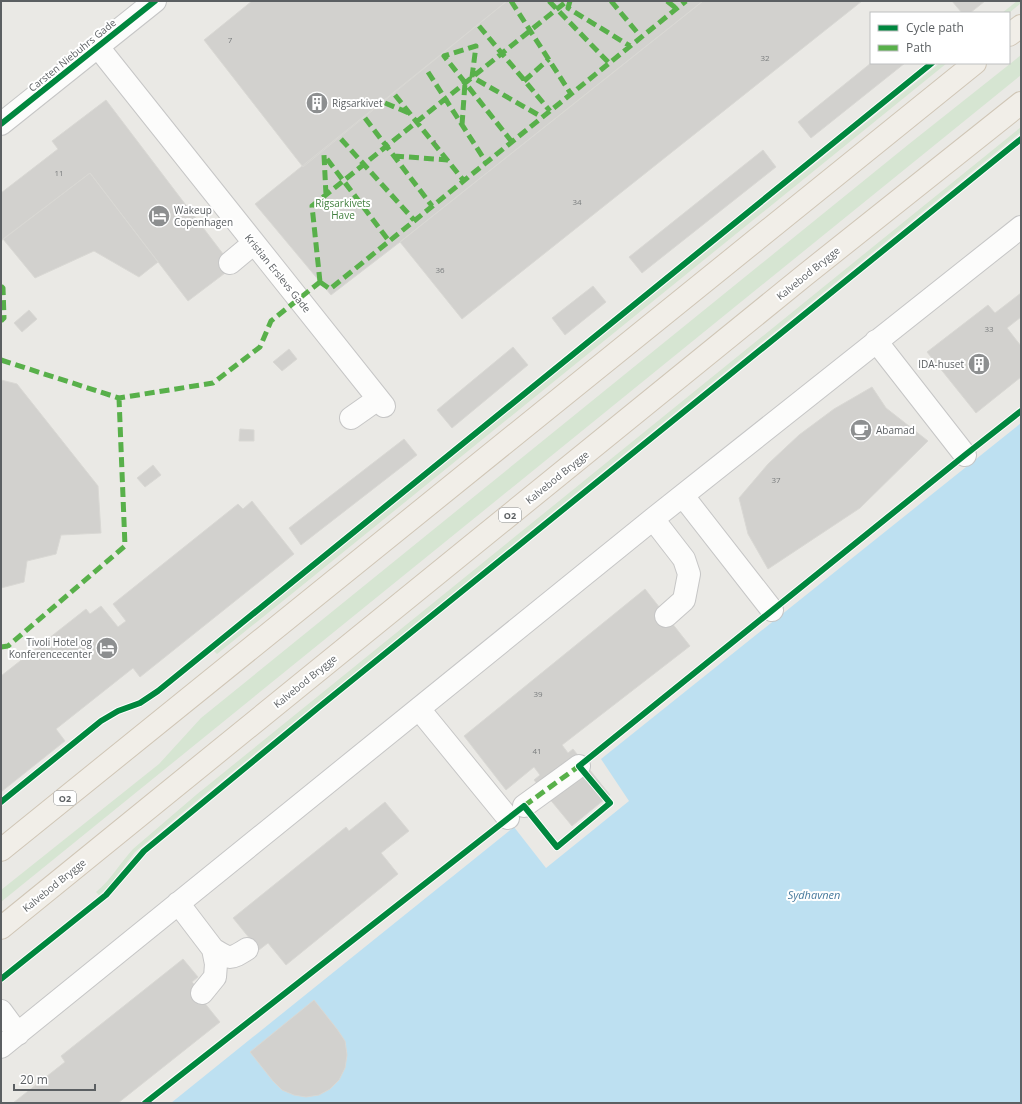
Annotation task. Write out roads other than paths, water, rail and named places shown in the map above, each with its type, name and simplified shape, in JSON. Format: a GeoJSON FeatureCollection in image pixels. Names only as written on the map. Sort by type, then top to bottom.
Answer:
{"type":"FeatureCollection","features":[{"type":"Feature","properties":{"kind":"main road"},"geometry":{"type":"LineString","coordinates":[[1010,34],[1021,26]]}},
{"type":"Feature","properties":{"kind":"main road","name":"O2"},"geometry":{"type":"LineString","coordinates":[[1,850],[974,64]]}},
{"type":"Feature","properties":{"kind":"main road","name":"Kalvebod Brygge"},"geometry":{"type":"LineString","coordinates":[[1,928],[805,275],[1021,103]]}},
{"type":"Feature","properties":{"kind":"street","name":"Carsten Niebuhrs Gade"},"geometry":{"type":"LineString","coordinates":[[1,124],[155,1]]}},
{"type":"Feature","properties":{"kind":"street","name":"Kristian Erslevs Gade"},"geometry":{"type":"LineString","coordinates":[[98,47],[381,403],[351,418]]}},
{"type":"Feature","properties":{"kind":"street"},"geometry":{"type":"LineString","coordinates":[[1,1047],[653,519],[1021,227]]}},
{"type":"Feature","properties":{"kind":"street"},"geometry":{"type":"LineString","coordinates":[[230,263],[254,243]]}},
{"type":"Feature","properties":{"kind":"street"},"geometry":{"type":"LineString","coordinates":[[876,341],[965,455]]}},
{"type":"Feature","properties":{"kind":"street"},"geometry":{"type":"LineString","coordinates":[[683,496],[772,610]]}},
{"type":"Feature","properties":{"kind":"street"},"geometry":{"type":"LineString","coordinates":[[653,519],[684,559],[689,574],[684,600],[666,616]]}},
{"type":"Feature","properties":{"kind":"street"},"geometry":{"type":"LineString","coordinates":[[419,709],[516,812],[579,766]]}},
{"type":"Feature","properties":{"kind":"street"},"geometry":{"type":"LineString","coordinates":[[178,903],[213,949],[225,957],[236,956],[247,949]]}},
{"type":"Feature","properties":{"kind":"street"},"geometry":{"type":"LineString","coordinates":[[202,993],[215,977],[216,964],[213,949]]}},
{"type":"Feature","properties":{"kind":"street"},"geometry":{"type":"LineString","coordinates":[[1,1011],[18,1034]]}},
{"type":"Feature","properties":{"kind":"water","name":"Sydhavnen"},"geometry":{"type":"Polygon","coordinates":[[[1021,423],[1021,1103],[171,1103],[514,827],[546,868],[629,801],[601,759],[1021,423]]]}},
{"type":"Feature","properties":{"kind":"place","name":"Rigsarkivet"},"geometry":{"type":"Point","coordinates":[317,103]}},
{"type":"Feature","properties":{"kind":"place","name":"Wakeup Copenhagen"},"geometry":{"type":"Point","coordinates":[159,216]}},
{"type":"Feature","properties":{"kind":"place","name":"IDA-huset"},"geometry":{"type":"Point","coordinates":[979,364]}},
{"type":"Feature","properties":{"kind":"place","name":"Abamad"},"geometry":{"type":"Point","coordinates":[861,430]}},
{"type":"Feature","properties":{"kind":"place","name":"Tivoli Hotel og Konferencecenter"},"geometry":{"type":"Point","coordinates":[107,648]}},
{"type":"Feature","properties":{"kind":"park label","name":"Rigsarkivets Have"},"geometry":{"type":"Point","coordinates":[343,208]}}]}
